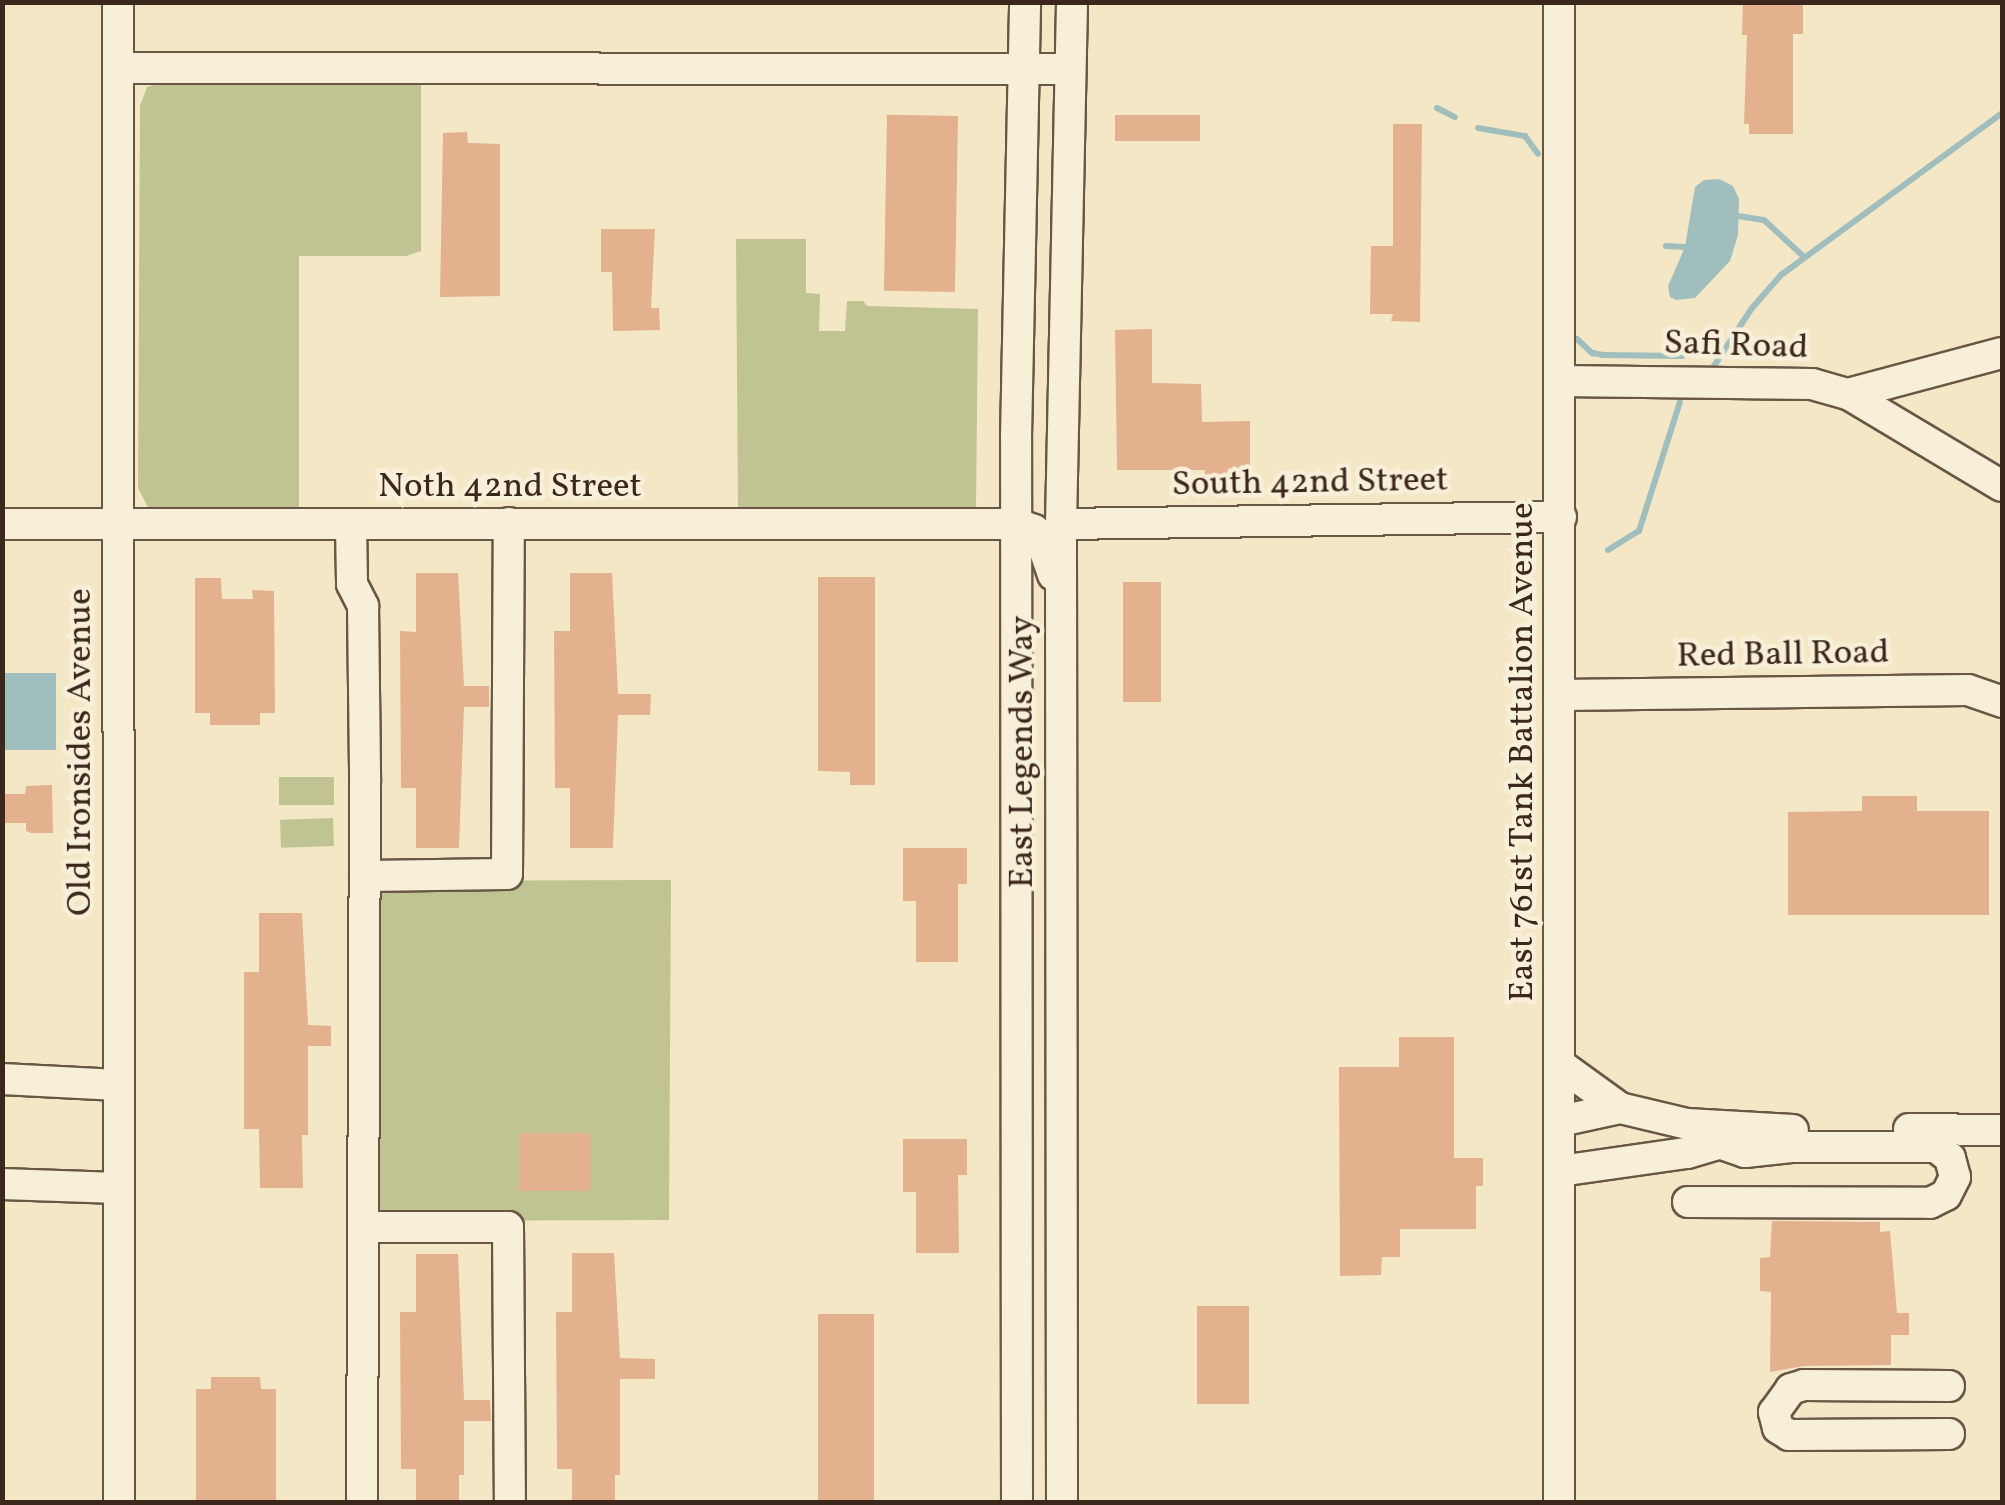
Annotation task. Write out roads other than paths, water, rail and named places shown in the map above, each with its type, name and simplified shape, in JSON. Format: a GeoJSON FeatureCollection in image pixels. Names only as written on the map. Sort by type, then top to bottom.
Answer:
{"type":"FeatureCollection","features":[{"type":"Feature","properties":{"kind":"street","name":"Old Ironsides Avenue"},"geometry":{"type":"LineString","coordinates":[[118,2],[119,1502]]}},
{"type":"Feature","properties":{"kind":"street","name":"East Legends Way"},"geometry":{"type":"LineString","coordinates":[[1018,1502],[1016,437],[1026,2]]}},
{"type":"Feature","properties":{"kind":"street","name":"East Legends Way"},"geometry":{"type":"LineString","coordinates":[[1062,1502],[1060,597],[1072,2]]}},
{"type":"Feature","properties":{"kind":"street","name":"East 761st Tank Battalion Avenue"},"geometry":{"type":"LineString","coordinates":[[1560,2],[1560,1502]]}},
{"type":"Feature","properties":{"kind":"street"},"geometry":{"type":"LineString","coordinates":[[118,68],[1070,68]]}},
{"type":"Feature","properties":{"kind":"street"},"geometry":{"type":"LineString","coordinates":[[1848,394],[2002,353]]}},
{"type":"Feature","properties":{"kind":"street","name":"Safi Road"},"geometry":{"type":"LineString","coordinates":[[1560,381],[1777,380],[1848,394],[2002,486]]}},
{"type":"Feature","properties":{"kind":"street"},"geometry":{"type":"LineString","coordinates":[[1016,437],[1034,497],[1061,524]]}},
{"type":"Feature","properties":{"kind":"street","name":"South 42nd Street"},"geometry":{"type":"LineString","coordinates":[[1061,524],[1560,518]]}},
{"type":"Feature","properties":{"kind":"street","name":"Noth 42nd Street"},"geometry":{"type":"LineString","coordinates":[[2,524],[1017,524]]}},
{"type":"Feature","properties":{"kind":"street"},"geometry":{"type":"LineString","coordinates":[[365,876],[508,874],[509,524]]}},
{"type":"Feature","properties":{"kind":"street"},"geometry":{"type":"LineString","coordinates":[[1017,524],[1034,530],[1041,540],[1060,597]]}},
{"type":"Feature","properties":{"kind":"street"},"geometry":{"type":"LineString","coordinates":[[352,525],[352,584],[362,606],[365,876],[361,993],[362,1502]]}},
{"type":"Feature","properties":{"kind":"street","name":"Red Ball Road"},"geometry":{"type":"LineString","coordinates":[[1561,695],[1968,690],[2002,702]]}},
{"type":"Feature","properties":{"kind":"street"},"geometry":{"type":"LineString","coordinates":[[1559,1064],[1620,1108],[1687,1124],[1763,1130],[2002,1130]]}},
{"type":"Feature","properties":{"kind":"street"},"geometry":{"type":"LineString","coordinates":[[2,1079],[118,1085]]}},
{"type":"Feature","properties":{"kind":"street"},"geometry":{"type":"LineString","coordinates":[[1560,1121],[1620,1108]]}},
{"type":"Feature","properties":{"kind":"street"},"geometry":{"type":"LineString","coordinates":[[1560,1171],[1626,1164],[1763,1130]]}},
{"type":"Feature","properties":{"kind":"street"},"geometry":{"type":"LineString","coordinates":[[1688,1202],[1930,1203],[1946,1195],[1955,1177],[1950,1158],[1936,1148],[1790,1147],[1745,1152],[1719,1143]]}},
{"type":"Feature","properties":{"kind":"street"},"geometry":{"type":"LineString","coordinates":[[2,1184],[118,1188]]}},
{"type":"Feature","properties":{"kind":"street"},"geometry":{"type":"LineString","coordinates":[[364,1227],[508,1227],[510,1502]]}},
{"type":"Feature","properties":{"kind":"street"},"geometry":{"type":"LineString","coordinates":[[1949,1386],[1804,1386],[1792,1389],[1774,1412],[1778,1428],[1790,1435],[1949,1434]]}},
{"type":"Feature","properties":{"kind":"water"},"geometry":{"type":"Polygon","coordinates":[[[1719,179],[1733,186],[1739,199],[1738,235],[1730,261],[1695,298],[1676,300],[1670,297],[1668,286],[1685,247],[1695,187],[1704,180],[1719,179]]]}},
{"type":"Feature","properties":{"kind":"water"},"geometry":{"type":"Polygon","coordinates":[[[3,673],[56,673],[56,750],[3,750],[3,673]]]}},
{"type":"Feature","properties":{"kind":"waterway"},"geometry":{"type":"LineString","coordinates":[[1437,108],[1455,117]]}},
{"type":"Feature","properties":{"kind":"waterway"},"geometry":{"type":"LineString","coordinates":[[1714,366],[1752,308],[1781,275],[2002,113]]}},
{"type":"Feature","properties":{"kind":"waterway"},"geometry":{"type":"LineString","coordinates":[[1478,128],[1525,136],[1538,154]]}},
{"type":"Feature","properties":{"kind":"waterway"},"geometry":{"type":"LineString","coordinates":[[1738,216],[1764,220],[1803,256]]}},
{"type":"Feature","properties":{"kind":"waterway"},"geometry":{"type":"LineString","coordinates":[[1666,246],[1685,247]]}},
{"type":"Feature","properties":{"kind":"waterway"},"geometry":{"type":"LineString","coordinates":[[1577,339],[1592,353],[1603,355],[1682,356]]}},
{"type":"Feature","properties":{"kind":"waterway"},"geometry":{"type":"LineString","coordinates":[[1608,550],[1639,531],[1680,402]]}}]}
